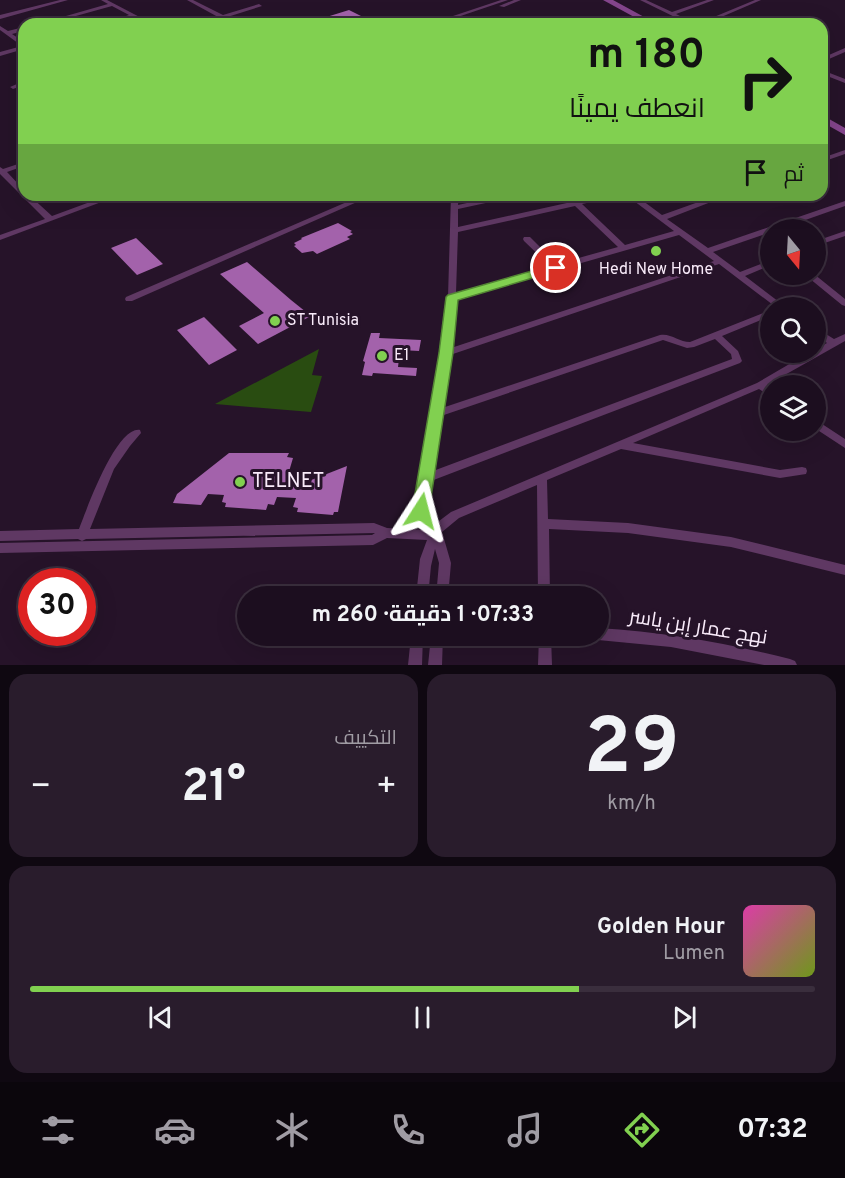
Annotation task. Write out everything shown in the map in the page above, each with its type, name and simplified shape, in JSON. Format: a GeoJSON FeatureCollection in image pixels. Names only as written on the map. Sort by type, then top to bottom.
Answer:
{"type":"FeatureCollection","features":[{"type":"Feature","properties":{"kind":"street"},"geometry":{"type":"LineString","coordinates":[[34,0],[44,6]]}},
{"type":"Feature","properties":{"kind":"street"},"geometry":{"type":"LineString","coordinates":[[0,17],[66,0]]}},
{"type":"Feature","properties":{"kind":"street"},"geometry":{"type":"LineString","coordinates":[[103,0],[138,18]]}},
{"type":"Feature","properties":{"kind":"street"},"geometry":{"type":"LineString","coordinates":[[189,0],[223,16]]}},
{"type":"Feature","properties":{"kind":"street"},"geometry":{"type":"LineString","coordinates":[[450,18],[506,0]]}},
{"type":"Feature","properties":{"kind":"street"},"geometry":{"type":"LineString","coordinates":[[464,18],[519,0]]}},
{"type":"Feature","properties":{"kind":"street"},"geometry":{"type":"LineString","coordinates":[[607,0],[642,18]]}},
{"type":"Feature","properties":{"kind":"street"},"geometry":{"type":"LineString","coordinates":[[616,0],[650,18]]}},
{"type":"Feature","properties":{"kind":"street"},"geometry":{"type":"LineString","coordinates":[[646,0],[680,18]]}},
{"type":"Feature","properties":{"kind":"street"},"geometry":{"type":"LineString","coordinates":[[671,14],[712,0]]}},
{"type":"Feature","properties":{"kind":"street"},"geometry":{"type":"LineString","coordinates":[[715,18],[759,0]]}},
{"type":"Feature","properties":{"kind":"street"},"geometry":{"type":"LineString","coordinates":[[62,18],[111,4]]}},
{"type":"Feature","properties":{"kind":"street"},"geometry":{"type":"LineString","coordinates":[[217,18],[260,6]]}},
{"type":"Feature","properties":{"kind":"street"},"geometry":{"type":"LineString","coordinates":[[127,18],[134,16]]}},
{"type":"Feature","properties":{"kind":"street"},"geometry":{"type":"LineString","coordinates":[[0,28],[18,41]]}},
{"type":"Feature","properties":{"kind":"street"},"geometry":{"type":"LineString","coordinates":[[8,33],[18,30]]}},
{"type":"Feature","properties":{"kind":"street"},"geometry":{"type":"LineString","coordinates":[[0,54],[18,48]]}},
{"type":"Feature","properties":{"kind":"street"},"geometry":{"type":"LineString","coordinates":[[828,57],[845,50]]}},
{"type":"Feature","properties":{"kind":"street"},"geometry":{"type":"LineString","coordinates":[[828,74],[845,81]]}},
{"type":"Feature","properties":{"kind":"street"},"geometry":{"type":"LineString","coordinates":[[13,87],[18,85]]}},
{"type":"Feature","properties":{"kind":"street"},"geometry":{"type":"LineString","coordinates":[[828,122],[845,132]]}},
{"type":"Feature","properties":{"kind":"street"},"geometry":{"type":"LineString","coordinates":[[828,128],[845,138]]}},
{"type":"Feature","properties":{"kind":"street"},"geometry":{"type":"LineString","coordinates":[[828,158],[845,152]]}},
{"type":"Feature","properties":{"kind":"street"},"geometry":{"type":"LineString","coordinates":[[1,170],[18,162]]}},
{"type":"Feature","properties":{"kind":"street"},"geometry":{"type":"LineString","coordinates":[[1,170],[18,166]]}},
{"type":"Feature","properties":{"kind":"street"},"geometry":{"type":"LineString","coordinates":[[1,170],[18,188]]}},
{"type":"Feature","properties":{"kind":"street"},"geometry":{"type":"LineString","coordinates":[[30,201],[50,219]]}},
{"type":"Feature","properties":{"kind":"street"},"geometry":{"type":"LineString","coordinates":[[0,237],[100,201]]}},
{"type":"Feature","properties":{"kind":"street"},"geometry":{"type":"LineString","coordinates":[[129,299],[355,201]]}},
{"type":"Feature","properties":{"kind":"street"},"geometry":{"type":"LineString","coordinates":[[443,586],[445,563],[437,531],[421,511],[446,353],[452,297],[455,201]]}},
{"type":"Feature","properties":{"kind":"street"},"geometry":{"type":"LineString","coordinates":[[454,208],[486,201]]}},
{"type":"Feature","properties":{"kind":"street"},"geometry":{"type":"LineString","coordinates":[[455,230],[585,201]]}},
{"type":"Feature","properties":{"kind":"street"},"geometry":{"type":"LineString","coordinates":[[638,201],[769,297]]}},
{"type":"Feature","properties":{"kind":"street"},"geometry":{"type":"LineString","coordinates":[[661,218],[708,201]]}},
{"type":"Feature","properties":{"kind":"street"},"geometry":{"type":"LineString","coordinates":[[576,203],[623,248]]}},
{"type":"Feature","properties":{"kind":"street"},"geometry":{"type":"LineString","coordinates":[[708,251],[845,203]]}},
{"type":"Feature","properties":{"kind":"street"},"geometry":{"type":"LineString","coordinates":[[452,297],[680,231]]}},
{"type":"Feature","properties":{"kind":"street"},"geometry":{"type":"LineString","coordinates":[[826,240],[845,233]]}},
{"type":"Feature","properties":{"kind":"street"},"geometry":{"type":"LineString","coordinates":[[527,239],[556,268]]}},
{"type":"Feature","properties":{"kind":"street"},"geometry":{"type":"LineString","coordinates":[[446,353],[721,261]]}},
{"type":"Feature","properties":{"kind":"street"},"geometry":{"type":"LineString","coordinates":[[740,275],[760,267]]}},
{"type":"Feature","properties":{"kind":"street"},"geometry":{"type":"LineString","coordinates":[[822,285],[845,303]]}},
{"type":"Feature","properties":{"kind":"street"},"geometry":{"type":"LineString","coordinates":[[436,414],[663,337],[672,338],[687,346],[760,317]]}},
{"type":"Feature","properties":{"kind":"street"},"geometry":{"type":"LineString","coordinates":[[426,478],[737,361],[735,353],[716,335]]}},
{"type":"Feature","properties":{"kind":"street"},"geometry":{"type":"LineString","coordinates":[[779,375],[845,337]]}},
{"type":"Feature","properties":{"kind":"street"},"geometry":{"type":"LineString","coordinates":[[826,338],[833,343]]}},
{"type":"Feature","properties":{"kind":"street"},"geometry":{"type":"LineString","coordinates":[[424,586],[429,548],[437,531],[474,506],[760,386]]}},
{"type":"Feature","properties":{"kind":"street"},"geometry":{"type":"LineString","coordinates":[[826,431],[845,444]]}},
{"type":"Feature","properties":{"kind":"street"},"geometry":{"type":"LineString","coordinates":[[80,540],[108,471],[119,450],[136,433]]}},
{"type":"Feature","properties":{"kind":"street"},"geometry":{"type":"LineString","coordinates":[[621,445],[766,472],[780,474],[802,471]]}},
{"type":"Feature","properties":{"kind":"street"},"geometry":{"type":"LineString","coordinates":[[542,479],[544,586]]}},
{"type":"Feature","properties":{"kind":"street"},"geometry":{"type":"LineString","coordinates":[[544,524],[628,528],[731,542],[845,570]]}},
{"type":"Feature","properties":{"kind":"street"},"geometry":{"type":"LineString","coordinates":[[0,548],[80,540],[156,537],[373,540],[386,533],[437,531]]}},
{"type":"Feature","properties":{"kind":"street"},"geometry":{"type":"LineString","coordinates":[[0,536],[80,540]]}},
{"type":"Feature","properties":{"kind":"street","name":"نهج عمار إبن ياسر"},"geometry":{"type":"LineString","coordinates":[[609,634],[642,636],[748,654],[790,665]]}},
{"type":"Feature","properties":{"kind":"street"},"geometry":{"type":"LineString","coordinates":[[415,665],[416,646]]}},
{"type":"Feature","properties":{"kind":"street"},"geometry":{"type":"LineString","coordinates":[[435,665],[436,646]]}},
{"type":"Feature","properties":{"kind":"street"},"geometry":{"type":"LineString","coordinates":[[545,646],[545,665]]}},
{"type":"Feature","properties":{"kind":"green space"},"geometry":{"type":"Polygon","coordinates":[[[319,349],[312,375],[322,376],[311,412],[215,404],[319,349]]]}},
{"type":"Feature","properties":{"kind":"building"},"geometry":{"type":"Polygon","coordinates":[[[349,10],[365,18],[323,18],[349,10]]]}},
{"type":"Feature","properties":{"kind":"building"},"geometry":{"type":"Polygon","coordinates":[[[338,223],[352,231],[350,232],[353,234],[347,237],[350,239],[317,254],[313,251],[302,253],[294,246],[296,245],[294,243],[301,238],[338,223]]]}},
{"type":"Feature","properties":{"kind":"building"},"geometry":{"type":"Polygon","coordinates":[[[136,238],[163,264],[137,275],[111,248],[136,238]]]}},
{"type":"Feature","properties":{"kind":"building"},"geometry":{"type":"Polygon","coordinates":[[[247,262],[311,316],[258,344],[239,326],[264,313],[220,274],[247,262]]]}},
{"type":"Feature","properties":{"kind":"building"},"geometry":{"type":"Polygon","coordinates":[[[204,317],[237,350],[209,365],[177,330],[204,317]]]}},
{"type":"Feature","properties":{"kind":"building","name":"E1"},"geometry":{"type":"Polygon","coordinates":[[[371,333],[380,333],[379,338],[421,340],[419,351],[400,350],[398,367],[417,368],[416,376],[373,373],[372,376],[362,375],[365,362],[363,361],[371,333]]]}},
{"type":"Feature","properties":{"kind":"building","name":"TELNET"},"geometry":{"type":"Polygon","coordinates":[[[229,453],[289,453],[287,457],[293,458],[285,485],[296,486],[347,466],[338,512],[334,512],[333,515],[297,512],[298,508],[293,507],[296,498],[277,497],[274,505],[268,504],[266,510],[225,507],[226,503],[222,502],[224,495],[208,494],[201,505],[173,503],[177,494],[229,453]]]}},
{"type":"Feature","properties":{"kind":"place","name":"Hedi New Home"},"geometry":{"type":"Point","coordinates":[656,251]}},
{"type":"Feature","properties":{"kind":"place","name":"ST Tunisia"},"geometry":{"type":"Point","coordinates":[275,321]}},
{"type":"Feature","properties":{"kind":"place","name":"E1"},"geometry":{"type":"Point","coordinates":[382,356]}},
{"type":"Feature","properties":{"kind":"place","name":"TELNET"},"geometry":{"type":"Point","coordinates":[240,482]}},
{"type":"Feature","properties":{"kind":"route"},"geometry":{"type":"LineString","coordinates":[[421,511],[446,353],[452,297],[556,268]]}}]}
